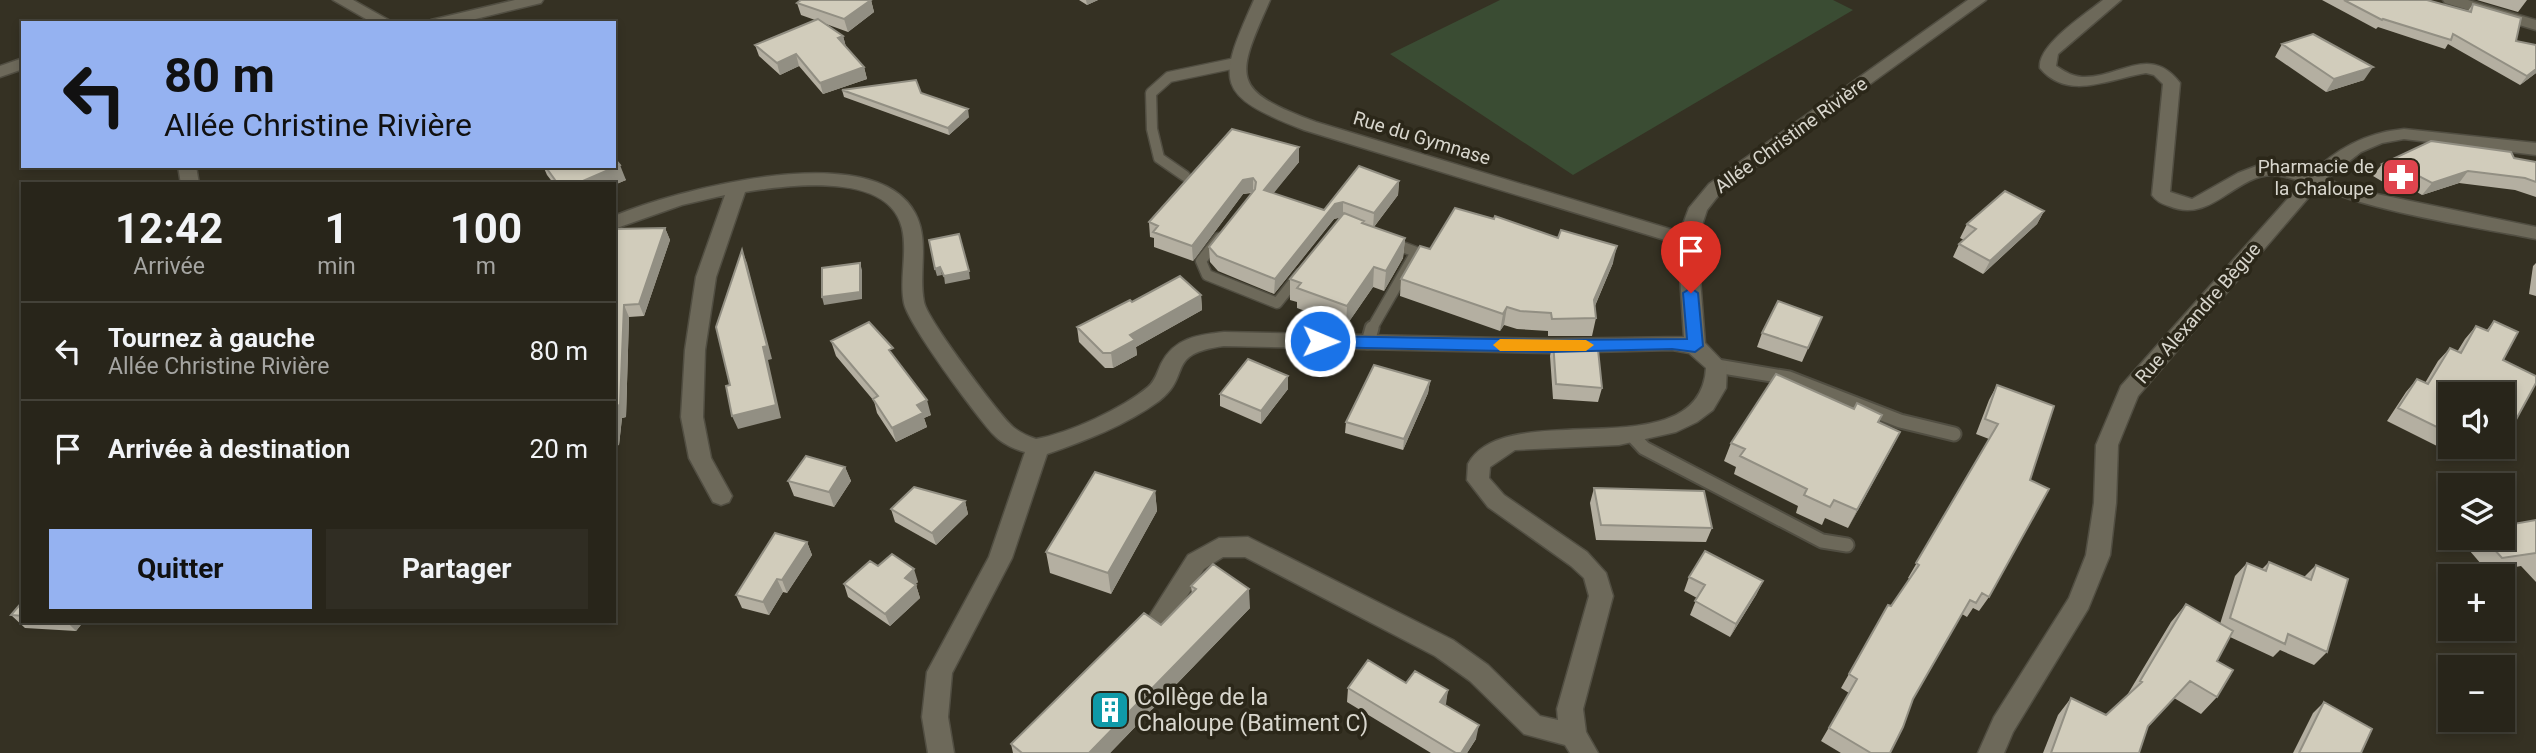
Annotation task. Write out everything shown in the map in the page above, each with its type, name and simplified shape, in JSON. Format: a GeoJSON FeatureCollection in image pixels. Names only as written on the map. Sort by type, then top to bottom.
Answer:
{"type":"FeatureCollection","features":[{"type":"Feature","properties":{"kind":"street"},"geometry":{"type":"LineString","coordinates":[[341,0],[382,21]]}},
{"type":"Feature","properties":{"kind":"street"},"geometry":{"type":"LineString","coordinates":[[445,21],[534,0]]}},
{"type":"Feature","properties":{"kind":"street"},"geometry":{"type":"LineString","coordinates":[[1236,63],[1262,0]]}},
{"type":"Feature","properties":{"kind":"street","name":"Allée Christine Rivière"},"geometry":{"type":"LineString","coordinates":[[1695,346],[1687,240],[1698,208],[1715,188],[1978,0]]}},
{"type":"Feature","properties":{"kind":"street"},"geometry":{"type":"LineString","coordinates":[[2113,0],[2052,51],[2047,59],[2048,68],[2070,82],[2082,83],[2145,67],[2167,75],[2172,82],[2161,195],[2172,203],[2190,207],[2251,172],[2264,168],[2277,169],[2359,196],[2536,233]]}},
{"type":"Feature","properties":{"kind":"street"},"geometry":{"type":"LineString","coordinates":[[2451,0],[2536,25]]}},
{"type":"Feature","properties":{"kind":"street","name":"Rue du Gymnase"},"geometry":{"type":"LineString","coordinates":[[1236,63],[1238,81],[1249,97],[1310,126],[1687,240]]}},
{"type":"Feature","properties":{"kind":"street"},"geometry":{"type":"LineString","coordinates":[[0,72],[21,64]]}},
{"type":"Feature","properties":{"kind":"street","name":"Rue Alexandre Bègue"},"geometry":{"type":"LineString","coordinates":[[1991,753],[2003,725],[2079,602],[2098,555],[2107,445],[2129,392],[2314,180],[2340,156],[2371,139],[2388,135],[2404,134],[2536,149]]}},
{"type":"Feature","properties":{"kind":"street"},"geometry":{"type":"LineString","coordinates":[[616,222],[668,202],[795,178],[840,180],[883,191],[904,209],[912,226],[915,243],[913,293],[918,317],[1002,430],[1018,441],[1038,447],[1102,423],[1146,400],[1160,387],[1182,350],[1198,342],[1224,339],[1550,346],[1672,343],[1695,346],[1717,366],[1715,389],[1698,411],[1673,424],[1631,434],[1605,438],[1513,442],[1492,451],[1479,464],[1478,480],[1496,500],[1579,559],[1594,573],[1601,596],[1570,709],[1579,744]]}},
{"type":"Feature","properties":{"kind":"street"},"geometry":{"type":"LineString","coordinates":[[721,496],[700,458],[692,417],[694,363],[706,277],[737,187]]}},
{"type":"Feature","properties":{"kind":"street"},"geometry":{"type":"LineString","coordinates":[[941,753],[935,717],[940,672],[1000,558],[1038,447]]}},
{"type":"Feature","properties":{"kind":"street"},"geometry":{"type":"LineString","coordinates":[[1160,618],[1196,562],[1219,548],[1248,547],[1444,648],[1479,673],[1533,726],[1579,744]]}},
{"type":"Feature","properties":{"kind":"lane"},"geometry":{"type":"LineString","coordinates":[[1185,176],[1159,158],[1152,129],[1151,93],[1169,77],[1236,63]]}},
{"type":"Feature","properties":{"kind":"lane"},"geometry":{"type":"LineString","coordinates":[[1225,230],[1201,261],[1207,275],[1277,303],[1308,263]]}},
{"type":"Feature","properties":{"kind":"lane"},"geometry":{"type":"LineString","coordinates":[[1368,342],[1369,333],[1416,252],[1378,238]]}},
{"type":"Feature","properties":{"kind":"lane"},"geometry":{"type":"LineString","coordinates":[[1717,366],[1746,368],[1808,383],[1929,431],[1954,434]]}},
{"type":"Feature","properties":{"kind":"lane"},"geometry":{"type":"LineString","coordinates":[[1631,434],[1644,448],[1822,541],[1847,544]]}},
{"type":"Feature","properties":{"kind":"green space"},"geometry":{"type":"Polygon","coordinates":[[[1500,0],[1833,0],[1853,10],[1573,175],[1390,54],[1500,0]]]}},
{"type":"Feature","properties":{"kind":"building"},"geometry":{"type":"Polygon","coordinates":[[[801,0],[871,0],[844,19],[797,3],[801,0]]]}},
{"type":"Feature","properties":{"kind":"building"},"geometry":{"type":"Polygon","coordinates":[[[2344,0],[2427,0],[2471,12],[2473,4],[2521,18],[2516,41],[2536,45],[2536,69],[2527,76],[2453,34],[2451,40],[2382,20],[2344,0]]]}},
{"type":"Feature","properties":{"kind":"building"},"geometry":{"type":"Polygon","coordinates":[[[818,19],[843,36],[838,38],[864,67],[820,83],[796,54],[777,63],[755,45],[818,19]]]}},
{"type":"Feature","properties":{"kind":"building"},"geometry":{"type":"Polygon","coordinates":[[[2313,34],[2373,67],[2334,79],[2282,44],[2313,34]]]}},
{"type":"Feature","properties":{"kind":"building"},"geometry":{"type":"Polygon","coordinates":[[[916,80],[921,93],[968,109],[948,128],[842,90],[916,80]]]}},
{"type":"Feature","properties":{"kind":"building"},"geometry":{"type":"Polygon","coordinates":[[[1232,129],[1299,147],[1264,190],[1324,210],[1359,166],[1399,181],[1374,213],[1343,202],[1335,204],[1275,279],[1217,256],[1209,247],[1255,189],[1256,182],[1253,178],[1243,180],[1192,246],[1153,232],[1158,226],[1149,222],[1232,129]]]}},
{"type":"Feature","properties":{"kind":"building"},"geometry":{"type":"Polygon","coordinates":[[[2431,141],[2511,152],[2514,158],[2536,162],[2536,182],[2525,178],[2468,171],[2432,183],[2419,176],[2410,180],[2382,164],[2431,141]]]}},
{"type":"Feature","properties":{"kind":"building"},"geometry":{"type":"Polygon","coordinates":[[[546,168],[613,168],[581,182],[557,182],[546,168]]]}},
{"type":"Feature","properties":{"kind":"building"},"geometry":{"type":"Polygon","coordinates":[[[2005,191],[2044,211],[1990,261],[1959,244],[1976,229],[1967,224],[2005,191]]]}},
{"type":"Feature","properties":{"kind":"building"},"geometry":{"type":"Polygon","coordinates":[[[1455,208],[1494,219],[1495,216],[1558,238],[1561,230],[1617,246],[1594,300],[1596,318],[1552,319],[1551,313],[1520,311],[1507,307],[1503,314],[1401,279],[1420,246],[1430,249],[1455,208]]]}},
{"type":"Feature","properties":{"kind":"building"},"geometry":{"type":"Polygon","coordinates":[[[1344,213],[1364,221],[1362,223],[1405,238],[1386,271],[1374,267],[1347,306],[1297,288],[1301,283],[1290,279],[1344,213]]]}},
{"type":"Feature","properties":{"kind":"building"},"geometry":{"type":"Polygon","coordinates":[[[665,228],[639,304],[624,305],[620,405],[616,406],[616,229],[665,228]]]}},
{"type":"Feature","properties":{"kind":"building"},"geometry":{"type":"Polygon","coordinates":[[[959,234],[969,271],[944,276],[940,267],[935,269],[929,240],[959,234]]]}},
{"type":"Feature","properties":{"kind":"building"},"geometry":{"type":"Polygon","coordinates":[[[742,250],[767,346],[763,347],[776,405],[732,416],[726,386],[730,385],[716,327],[742,250]]]}},
{"type":"Feature","properties":{"kind":"building"},"geometry":{"type":"Polygon","coordinates":[[[860,263],[860,292],[822,297],[822,268],[860,263]]]}},
{"type":"Feature","properties":{"kind":"building"},"geometry":{"type":"Polygon","coordinates":[[[1180,276],[1201,295],[1130,335],[1135,340],[1111,353],[1103,353],[1077,327],[1130,300],[1132,302],[1180,276]]]}},
{"type":"Feature","properties":{"kind":"building"},"geometry":{"type":"Polygon","coordinates":[[[1778,301],[1822,317],[1808,348],[1762,333],[1778,301]]]}},
{"type":"Feature","properties":{"kind":"building"},"geometry":{"type":"Polygon","coordinates":[[[2494,321],[2518,332],[2503,360],[2536,376],[2536,383],[2515,421],[2515,382],[2438,382],[2438,428],[2398,408],[2417,379],[2428,384],[2450,348],[2461,353],[2476,326],[2488,331],[2494,321]]]}},
{"type":"Feature","properties":{"kind":"building"},"geometry":{"type":"Polygon","coordinates":[[[869,322],[893,348],[889,350],[927,400],[917,405],[923,413],[892,428],[873,399],[878,396],[831,341],[869,322]]]}},
{"type":"Feature","properties":{"kind":"building"},"geometry":{"type":"Polygon","coordinates":[[[1597,340],[1602,388],[1556,384],[1553,341],[1597,340]]]}},
{"type":"Feature","properties":{"kind":"building"},"geometry":{"type":"Polygon","coordinates":[[[1248,359],[1288,376],[1261,411],[1220,394],[1248,359]]]}},
{"type":"Feature","properties":{"kind":"building"},"geometry":{"type":"Polygon","coordinates":[[[1374,365],[1430,381],[1404,439],[1346,422],[1374,365]]]}},
{"type":"Feature","properties":{"kind":"building"},"geometry":{"type":"Polygon","coordinates":[[[1776,374],[1854,409],[1857,403],[1882,415],[1878,422],[1900,432],[1857,510],[1834,500],[1830,507],[1804,495],[1807,489],[1740,456],[1745,449],[1731,443],[1776,374]]]}},
{"type":"Feature","properties":{"kind":"building"},"geometry":{"type":"Polygon","coordinates":[[[1997,385],[2054,406],[2030,480],[2049,489],[1989,597],[1982,593],[1976,603],[1970,600],[1913,699],[1890,753],[1871,753],[1829,728],[1857,679],[1849,674],[1888,605],[1891,606],[1919,565],[1916,563],[1998,424],[1985,419],[1997,385]]]}},
{"type":"Feature","properties":{"kind":"building"},"geometry":{"type":"Polygon","coordinates":[[[806,456],[845,467],[829,492],[788,481],[806,456]]]}},
{"type":"Feature","properties":{"kind":"building"},"geometry":{"type":"Polygon","coordinates":[[[1095,472],[1155,491],[1108,573],[1046,552],[1095,472]]]}},
{"type":"Feature","properties":{"kind":"building"},"geometry":{"type":"Polygon","coordinates":[[[914,487],[965,501],[932,533],[891,509],[914,487]]]}},
{"type":"Feature","properties":{"kind":"building"},"geometry":{"type":"Polygon","coordinates":[[[1594,488],[1704,491],[1712,528],[1601,525],[1594,488]]]}},
{"type":"Feature","properties":{"kind":"building"},"geometry":{"type":"Polygon","coordinates":[[[2536,520],[2536,553],[2502,558],[2495,550],[2515,550],[2515,524],[2536,520]]]}},
{"type":"Feature","properties":{"kind":"building"},"geometry":{"type":"Polygon","coordinates":[[[775,533],[807,542],[782,580],[777,579],[763,602],[736,595],[775,533]]]}},
{"type":"Feature","properties":{"kind":"building"},"geometry":{"type":"Polygon","coordinates":[[[1705,551],[1763,581],[1736,624],[1695,601],[1705,585],[1689,577],[1705,551]]]}},
{"type":"Feature","properties":{"kind":"building"},"geometry":{"type":"Polygon","coordinates":[[[892,554],[914,569],[905,578],[916,585],[885,614],[844,584],[870,561],[878,566],[892,554]]]}},
{"type":"Feature","properties":{"kind":"building"},"geometry":{"type":"Polygon","coordinates":[[[2269,562],[2311,580],[2316,565],[2348,579],[2327,652],[2288,634],[2285,644],[2230,618],[2247,563],[2266,571],[2269,562]]]}},
{"type":"Feature","properties":{"kind":"building"},"geometry":{"type":"Polygon","coordinates":[[[1213,564],[1249,589],[1089,753],[1022,753],[1011,744],[1144,613],[1161,625],[1196,589],[1191,586],[1213,564]]]}},
{"type":"Feature","properties":{"kind":"building"},"geometry":{"type":"Polygon","coordinates":[[[21,603],[21,616],[11,615],[21,603]]]}},
{"type":"Feature","properties":{"kind":"building"},"geometry":{"type":"Polygon","coordinates":[[[2186,604],[2233,631],[2217,661],[2233,670],[2217,697],[2190,681],[2148,726],[2139,753],[2051,753],[2071,698],[2106,715],[2142,682],[2140,681],[2186,604]]]}},
{"type":"Feature","properties":{"kind":"building"},"geometry":{"type":"Polygon","coordinates":[[[1368,660],[1406,683],[1415,671],[1448,690],[1440,702],[1479,725],[1461,753],[1456,753],[1348,688],[1368,660]]]}},
{"type":"Feature","properties":{"kind":"building"},"geometry":{"type":"Polygon","coordinates":[[[2324,702],[2372,729],[2361,753],[2299,753],[2324,702]]]}},
{"type":"Feature","properties":{"kind":"slow traffic"},"geometry":{"type":"LineString","coordinates":[[1500,345],[1586,345]]}},
{"type":"Feature","properties":{"kind":"place","name":"Pharmacie de la Chaloupe"},"geometry":{"type":"Point","coordinates":[2401,177]}},
{"type":"Feature","properties":{"kind":"place","name":"Collège de la Chaloupe (Batiment C)"},"geometry":{"type":"Point","coordinates":[1110,710]}},
{"type":"Feature","properties":{"kind":"route"},"geometry":{"type":"LineString","coordinates":[[1320,341],[1550,346],[1672,343],[1695,346],[1691,293]]}}]}
